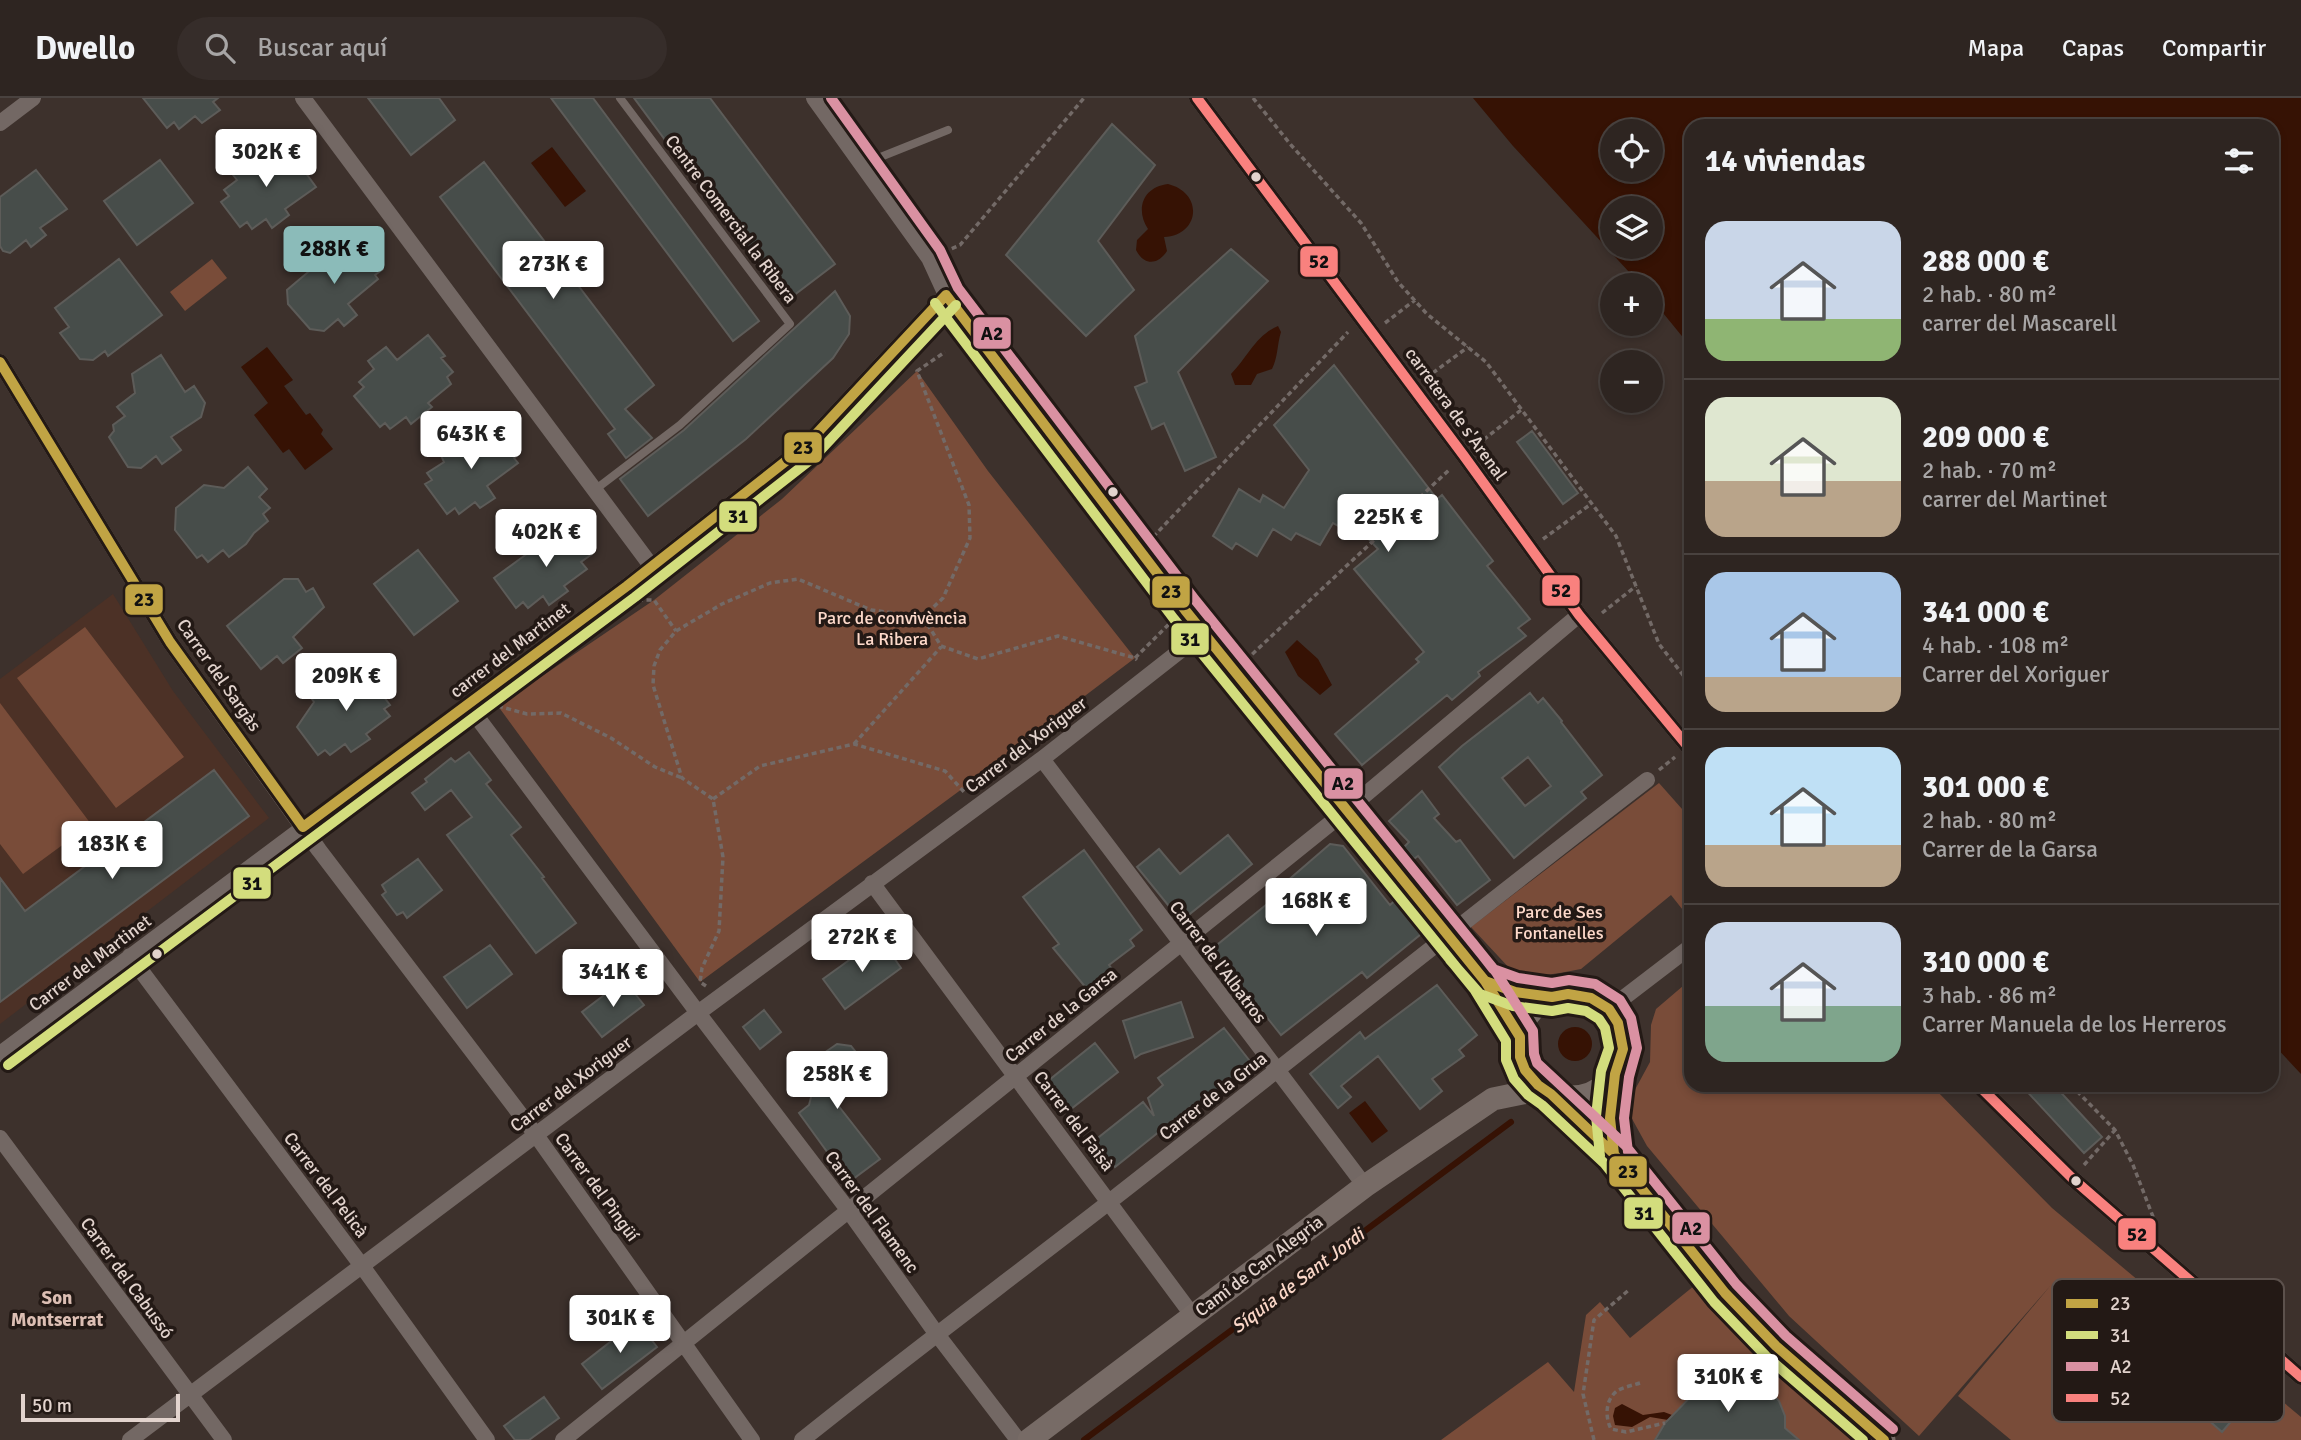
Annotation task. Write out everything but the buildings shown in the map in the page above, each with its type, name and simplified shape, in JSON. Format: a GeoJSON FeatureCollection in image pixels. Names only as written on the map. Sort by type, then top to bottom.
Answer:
{"type":"FeatureCollection","features":[{"type":"Feature","properties":{"kind":"street"},"geometry":{"type":"LineString","coordinates":[[0,123],[33,98]]}},
{"type":"Feature","properties":{"kind":"street"},"geometry":{"type":"LineString","coordinates":[[303,98],[652,567]]}},
{"type":"Feature","properties":{"kind":"street"},"geometry":{"type":"LineString","coordinates":[[814,98],[929,258],[946,295],[1140,551],[1485,981],[1519,1041],[1525,1070],[1614,1154],[1733,1302],[1776,1346],[1884,1440]]}},
{"type":"Feature","properties":{"kind":"street","name":"carretera de s'Arenal"},"geometry":{"type":"LineString","coordinates":[[1197,98],[1583,620],[1684,741]]}},
{"type":"Feature","properties":{"kind":"street","name":"carrer del Martinet"},"geometry":{"type":"LineString","coordinates":[[303,827],[627,586],[805,446],[946,295]]}},
{"type":"Feature","properties":{"kind":"street","name":"Carrer del Sargàs"},"geometry":{"type":"LineString","coordinates":[[0,362],[170,642],[303,827]]}},
{"type":"Feature","properties":{"kind":"street","name":"Carrer de la Garsa"},"geometry":{"type":"LineString","coordinates":[[563,1440],[1583,620]]}},
{"type":"Feature","properties":{"kind":"street","name":"Carrer del Xoriguer"},"geometry":{"type":"LineString","coordinates":[[130,1440],[719,997],[1042,759],[1204,632]]}},
{"type":"Feature","properties":{"kind":"street","name":"Carrer del Flamenc"},"geometry":{"type":"LineString","coordinates":[[468,705],[849,1210],[936,1333],[1017,1440]]}},
{"type":"Feature","properties":{"kind":"street","name":"Carrer de l'Albatros"},"geometry":{"type":"LineString","coordinates":[[1042,759],[1365,1186]]}},
{"type":"Feature","properties":{"kind":"street","name":"Carrer de la Grua"},"geometry":{"type":"LineString","coordinates":[[802,1440],[1647,780]]}},
{"type":"Feature","properties":{"kind":"street","name":"Carrer del Martinet"},"geometry":{"type":"LineString","coordinates":[[0,1054],[303,827]]}},
{"type":"Feature","properties":{"kind":"street","name":"Carrer del Pingüí"},"geometry":{"type":"LineString","coordinates":[[303,827],[536,1135],[752,1440]]}},
{"type":"Feature","properties":{"kind":"street","name":"Carrer del Faisà"},"geometry":{"type":"LineString","coordinates":[[872,883],[1193,1316]]}},
{"type":"Feature","properties":{"kind":"street"},"geometry":{"type":"LineString","coordinates":[[1609,1009],[1684,952]]}},
{"type":"Feature","properties":{"kind":"street","name":"Carrer del Pelicà"},"geometry":{"type":"LineString","coordinates":[[130,956],[362,1266],[487,1440]]}},
{"type":"Feature","properties":{"kind":"street"},"geometry":{"type":"LineString","coordinates":[[1485,981],[1515,992],[1552,997],[1568,994],[1591,998],[1609,1009],[1618,1023],[1623,1049],[1615,1074],[1610,1118],[1614,1154]]}},
{"type":"Feature","properties":{"kind":"street"},"geometry":{"type":"LineString","coordinates":[[1493,1099],[1509,1076],[1523,1026],[1532,1010],[1552,997]]}},
{"type":"Feature","properties":{"kind":"street"},"geometry":{"type":"LineString","coordinates":[[1493,1099],[1546,1091],[1572,1097],[1594,1092],[1615,1074]]}},
{"type":"Feature","properties":{"kind":"street"},"geometry":{"type":"LineString","coordinates":[[1985,1092],[2072,1178],[2188,1279]]}},
{"type":"Feature","properties":{"kind":"street","name":"Camí de Can Alegria"},"geometry":{"type":"LineString","coordinates":[[1029,1440],[1365,1186],[1493,1099]]}},
{"type":"Feature","properties":{"kind":"street","name":"Carrer del Cabussó"},"geometry":{"type":"LineString","coordinates":[[0,1138],[224,1440]]}},
{"type":"Feature","properties":{"kind":"street"},"geometry":{"type":"LineString","coordinates":[[2284,1362],[2301,1377]]}},
{"type":"Feature","properties":{"kind":"lane","name":"Centre Comercial la Ribera"},"geometry":{"type":"LineString","coordinates":[[596,489],[680,425],[790,324],[620,98]]}},
{"type":"Feature","properties":{"kind":"lane"},"geometry":{"type":"LineString","coordinates":[[863,164],[948,130]]}},
{"type":"Feature","properties":{"kind":"path"},"geometry":{"type":"LineString","coordinates":[[929,258],[960,245],[1084,98]]}},
{"type":"Feature","properties":{"kind":"path"},"geometry":{"type":"LineString","coordinates":[[1253,98],[1361,223],[1398,282],[1427,314],[1486,362],[1616,536],[1659,644],[1684,676]]}},
{"type":"Feature","properties":{"kind":"path"},"geometry":{"type":"LineString","coordinates":[[1373,333],[1415,300]]}},
{"type":"Feature","properties":{"kind":"path"},"geometry":{"type":"LineString","coordinates":[[1140,551],[1360,317]]}},
{"type":"Feature","properties":{"kind":"path"},"geometry":{"type":"LineString","coordinates":[[1413,387],[1469,347]]}},
{"type":"Feature","properties":{"kind":"path"},"geometry":{"type":"LineString","coordinates":[[923,617],[943,598],[970,538],[969,505],[917,372],[945,352]]}},
{"type":"Feature","properties":{"kind":"path"},"geometry":{"type":"LineString","coordinates":[[1235,671],[1464,456],[1521,410]]}},
{"type":"Feature","properties":{"kind":"path"},"geometry":{"type":"LineString","coordinates":[[1530,548],[1592,504]]}},
{"type":"Feature","properties":{"kind":"path"},"geometry":{"type":"LineString","coordinates":[[682,778],[653,685],[654,666],[660,650],[676,631],[722,604],[770,583],[798,579],[871,610],[923,617],[942,646],[978,659],[1058,636],[1135,658],[1150,676]]}},
{"type":"Feature","properties":{"kind":"path"},"geometry":{"type":"LineString","coordinates":[[627,586],[634,600],[654,600],[676,631]]}},
{"type":"Feature","properties":{"kind":"path"},"geometry":{"type":"LineString","coordinates":[[1583,620],[1636,586]]}},
{"type":"Feature","properties":{"kind":"path"},"geometry":{"type":"LineString","coordinates":[[1135,658],[1185,610]]}},
{"type":"Feature","properties":{"kind":"path"},"geometry":{"type":"LineString","coordinates":[[854,744],[942,646]]}},
{"type":"Feature","properties":{"kind":"path"},"geometry":{"type":"LineString","coordinates":[[468,705],[498,706],[527,713],[561,713],[611,738],[655,766],[682,778],[713,799],[723,856],[719,931],[702,968],[700,982],[719,997]]}},
{"type":"Feature","properties":{"kind":"path"},"geometry":{"type":"LineString","coordinates":[[713,799],[760,766],[854,744],[944,771],[962,789],[975,808]]}},
{"type":"Feature","properties":{"kind":"path"},"geometry":{"type":"LineString","coordinates":[[1647,780],[1684,751]]}},
{"type":"Feature","properties":{"kind":"path"},"geometry":{"type":"LineString","coordinates":[[2078,1092],[2115,1130],[2133,1165],[2161,1237],[2161,1256]]}},
{"type":"Feature","properties":{"kind":"path"},"geometry":{"type":"LineString","coordinates":[[2072,1178],[2115,1130]]}},
{"type":"Feature","properties":{"kind":"path"},"geometry":{"type":"LineString","coordinates":[[1594,1440],[1583,1394],[1594,1321],[1630,1289]]}},
{"type":"Feature","properties":{"kind":"path"},"geometry":{"type":"LineString","coordinates":[[1640,1383],[1617,1391],[1608,1404],[1606,1419],[1611,1429],[1626,1432],[1665,1423]]}},
{"type":"Feature","properties":{"kind":"shaded area"},"geometry":{"type":"Polygon","coordinates":[[[1473,98],[2301,98],[2301,1074],[2279,1050],[2279,119],[1684,119],[1684,339],[1663,313],[1663,273],[1630,273],[1617,259],[1663,259],[1663,196],[1600,196],[1600,240],[1473,98]]]}},
{"type":"Feature","properties":{"kind":"shaded area"},"geometry":{"type":"Polygon","coordinates":[[[552,147],[586,191],[565,207],[531,163],[552,147]]]}},
{"type":"Feature","properties":{"kind":"shaded area"},"geometry":{"type":"Polygon","coordinates":[[[1168,184],[1188,196],[1193,213],[1191,222],[1185,229],[1176,235],[1164,237],[1167,251],[1151,262],[1143,259],[1136,250],[1137,240],[1148,229],[1142,207],[1152,189],[1168,184]]]}},
{"type":"Feature","properties":{"kind":"shaded area"},"geometry":{"type":"Polygon","coordinates":[[[1278,326],[1281,332],[1272,369],[1257,374],[1251,385],[1235,385],[1231,374],[1263,335],[1278,326]]]}},
{"type":"Feature","properties":{"kind":"shaded area"},"geometry":{"type":"Polygon","coordinates":[[[267,347],[293,380],[284,386],[306,415],[310,413],[333,449],[305,470],[289,449],[283,453],[254,415],[268,403],[241,367],[267,347]]]}},
{"type":"Feature","properties":{"kind":"shaded area"},"geometry":{"type":"Polygon","coordinates":[[[113,594],[173,691],[269,818],[0,1024],[0,679],[113,594]]]}},
{"type":"Feature","properties":{"kind":"shaded area"},"geometry":{"type":"Polygon","coordinates":[[[1297,640],[1318,659],[1332,685],[1320,695],[1298,676],[1285,652],[1297,640]]]}},
{"type":"Feature","properties":{"kind":"shaded area"},"geometry":{"type":"Polygon","coordinates":[[[1575,1027],[1587,1032],[1592,1044],[1587,1056],[1575,1061],[1563,1056],[1558,1044],[1563,1032],[1575,1027]]]}},
{"type":"Feature","properties":{"kind":"shaded area"},"geometry":{"type":"Polygon","coordinates":[[[1365,1101],[1388,1131],[1372,1143],[1349,1113],[1365,1101]]]}},
{"type":"Feature","properties":{"kind":"shaded area"},"geometry":{"type":"Polygon","coordinates":[[[1728,1368],[1755,1375],[1769,1390],[1735,1378],[1719,1379],[1701,1386],[1692,1377],[1708,1370],[1728,1368]]]}},
{"type":"Feature","properties":{"kind":"shaded area"},"geometry":{"type":"Polygon","coordinates":[[[1622,1404],[1643,1415],[1664,1412],[1672,1415],[1668,1420],[1650,1417],[1632,1427],[1615,1425],[1615,1408],[1622,1404]]]}},
{"type":"Feature","properties":{"kind":"green space"},"geometry":{"type":"Polygon","coordinates":[[[212,259],[227,278],[185,311],[170,292],[212,259]]]}},
{"type":"Feature","properties":{"kind":"green space","name":"Parc de convivència La Ribera"},"geometry":{"type":"Polygon","coordinates":[[[917,371],[988,471],[1135,658],[700,982],[498,706],[654,600],[782,499],[917,371]]]}},
{"type":"Feature","properties":{"kind":"green space"},"geometry":{"type":"Polygon","coordinates":[[[85,627],[184,757],[116,808],[17,678],[85,627]]]}},
{"type":"Feature","properties":{"kind":"green space"},"geometry":{"type":"Polygon","coordinates":[[[0,703],[91,824],[23,874],[0,844],[0,703]]]}},
{"type":"Feature","properties":{"kind":"green space","name":"Parc de Ses Fontanelles"},"geometry":{"type":"Polygon","coordinates":[[[1659,783],[1684,811],[1684,911],[1671,895],[1581,969],[1531,977],[1512,971],[1471,927],[1659,783]]]}},
{"type":"Feature","properties":{"kind":"green space"},"geometry":{"type":"Polygon","coordinates":[[[1684,985],[1684,1092],[1938,1092],[2052,1208],[2137,1279],[2052,1279],[2052,1422],[2284,1422],[2284,1403],[2301,1417],[2301,1440],[2011,1440],[1958,1396],[2051,1285],[1919,1436],[1789,1316],[1647,1146],[1631,1117],[1631,1097],[1650,1062],[1651,1025],[1656,1009],[1684,985]]]}},
{"type":"Feature","properties":{"kind":"green space"},"geometry":{"type":"Polygon","coordinates":[[[1700,1281],[1775,1364],[1859,1440],[1441,1440],[1548,1362],[1574,1392],[1586,1315],[1600,1302],[1630,1338],[1700,1281]]]}},
{"type":"Feature","properties":{"kind":"waterway","name":"Síquia de Sant Jordi"},"geometry":{"type":"LineString","coordinates":[[1084,1440],[1511,1122]]}},
{"type":"Feature","properties":{"kind":"transit line","name":"A2"},"geometry":{"type":"LineString","coordinates":[[831,98],[940,250],[958,288],[1196,601],[1496,972],[1533,1031],[1537,1063],[1625,1145],[1736,1284],[1786,1336],[1893,1429]]}},
{"type":"Feature","properties":{"kind":"transit line","name":"52"},"geometry":{"type":"LineString","coordinates":[[1197,98],[1579,615],[1684,742]]}},
{"type":"Feature","properties":{"kind":"transit line","name":"23"},"geometry":{"type":"LineString","coordinates":[[946,295],[1185,610],[1485,981],[1520,1037],[1520,1057],[1525,1070],[1614,1154],[1725,1293],[1776,1346],[1884,1440]]}},
{"type":"Feature","properties":{"kind":"transit line","name":"23"},"geometry":{"type":"LineString","coordinates":[[303,827],[627,586],[805,446],[946,295]]}},
{"type":"Feature","properties":{"kind":"transit line","name":"31"},"geometry":{"type":"LineString","coordinates":[[935,303],[1174,619],[1474,989],[1506,1041],[1506,1060],[1514,1079],[1528,1095],[1604,1163],[1714,1302],[1766,1356],[1863,1440]]}},
{"type":"Feature","properties":{"kind":"transit line","name":"31"},"geometry":{"type":"LineString","coordinates":[[8,1065],[635,597],[814,457],[956,305]]}},
{"type":"Feature","properties":{"kind":"transit line","name":"23"},"geometry":{"type":"LineString","coordinates":[[0,362],[170,642],[303,827]]}},
{"type":"Feature","properties":{"kind":"transit line","name":"A2"},"geometry":{"type":"LineString","coordinates":[[1472,942],[1493,969],[1518,978],[1552,983],[1569,980],[1595,984],[1620,1000],[1631,1018],[1637,1048],[1629,1077],[1624,1118],[1628,1152]]}},
{"type":"Feature","properties":{"kind":"transit line","name":"23"},"geometry":{"type":"LineString","coordinates":[[1461,951],[1485,981],[1515,992],[1552,997],[1568,994],[1591,998],[1609,1009],[1618,1023],[1623,1049],[1615,1074],[1610,1118],[1614,1154]]}},
{"type":"Feature","properties":{"kind":"transit line","name":"31"},"geometry":{"type":"LineString","coordinates":[[1450,960],[1480,994],[1513,1006],[1552,1011],[1568,1008],[1586,1011],[1599,1019],[1605,1028],[1609,1048],[1601,1071],[1596,1116],[1600,1156]]}},
{"type":"Feature","properties":{"kind":"transit line","name":"52"},"geometry":{"type":"LineString","coordinates":[[1985,1092],[2072,1178],[2188,1279]]}},
{"type":"Feature","properties":{"kind":"transit line","name":"52"},"geometry":{"type":"LineString","coordinates":[[2284,1362],[2301,1377]]}},
{"type":"Feature","properties":{"kind":"district","name":"Son Montserrat"},"geometry":{"type":"Point","coordinates":[57,1309]}}]}
